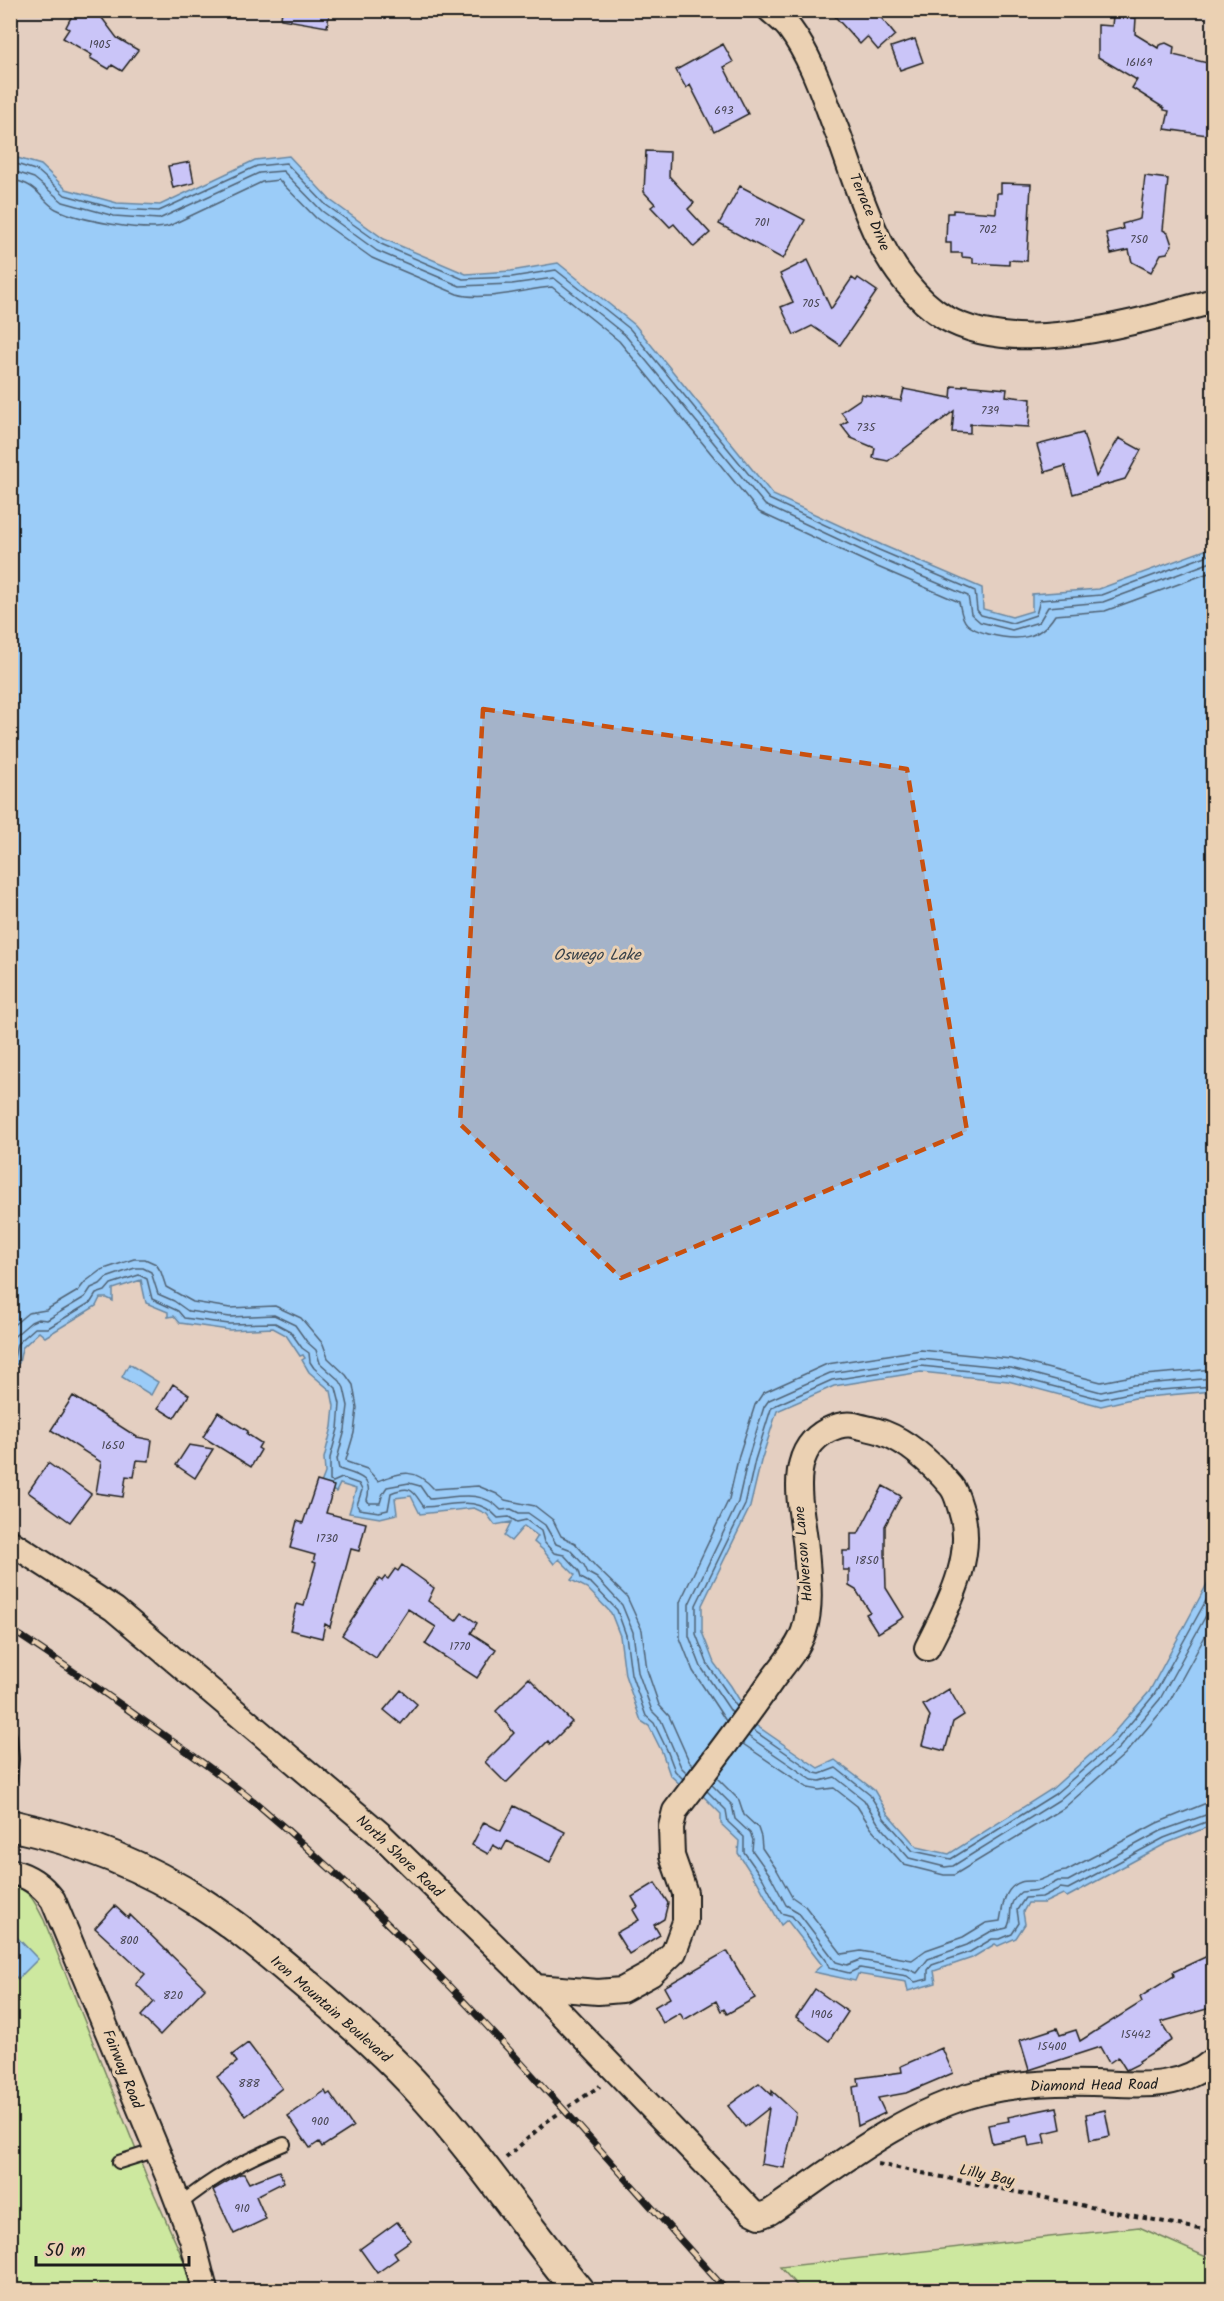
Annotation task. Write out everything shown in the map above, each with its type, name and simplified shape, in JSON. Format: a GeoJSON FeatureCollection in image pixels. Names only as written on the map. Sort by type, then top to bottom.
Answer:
{"type":"FeatureCollection","features":[{"type":"Feature","properties":{"kind":"street","name":"Terrace Drive"},"geometry":{"type":"LineString","coordinates":[[770,10],[788,27],[816,78],[878,238],[896,267],[921,298],[939,314],[971,328],[1005,335],[1044,337],[1142,320],[1214,301]]}},
{"type":"Feature","properties":{"kind":"street","name":"Halverson Lane"},"geometry":{"type":"LineString","coordinates":[[536,1987],[598,1992],[622,1990],[651,1974],[674,1952],[685,1922],[685,1893],[672,1856],[671,1827],[675,1811],[756,1704],[804,1633],[809,1613],[806,1549],[798,1498],[799,1477],[808,1446],[819,1435],[835,1427],[849,1424],[886,1434],[913,1450],[936,1468],[955,1490],[965,1519],[965,1550],[952,1598],[927,1648]]}},
{"type":"Feature","properties":{"kind":"street","name":"North Shore Road"},"geometry":{"type":"LineString","coordinates":[[10,1542],[122,1616],[380,1834],[536,1987],[752,2212]]}},
{"type":"Feature","properties":{"kind":"street","name":"Iron Mountain Boulevard"},"geometry":{"type":"LineString","coordinates":[[10,1825],[90,1847],[130,1863],[203,1904],[261,1947],[373,2043],[423,2094],[578,2290]]}},
{"type":"Feature","properties":{"kind":"street","name":"Fairway Road"},"geometry":{"type":"LineString","coordinates":[[10,1871],[25,1875],[43,1887],[53,1900],[179,2205],[192,2239],[205,2290]]}},
{"type":"Feature","properties":{"kind":"street","name":"Diamond Head Road"},"geometry":{"type":"LineString","coordinates":[[752,2212],[760,2216],[770,2212],[900,2125],[979,2093],[1065,2083],[1141,2086],[1167,2083],[1186,2077],[1214,2060]]}},
{"type":"Feature","properties":{"kind":"lane"},"geometry":{"type":"LineString","coordinates":[[10,1737],[12,1758],[10,1779]]}},
{"type":"Feature","properties":{"kind":"lane"},"geometry":{"type":"LineString","coordinates":[[179,2205],[219,2174],[251,2157],[284,2144]]}},
{"type":"Feature","properties":{"kind":"lane"},"geometry":{"type":"LineString","coordinates":[[119,2162],[157,2150]]}},
{"type":"Feature","properties":{"kind":"path"},"geometry":{"type":"LineString","coordinates":[[488,2174],[546,2122],[618,2073]]}},
{"type":"Feature","properties":{"kind":"path","name":"Lilly Bay"},"geometry":{"type":"LineString","coordinates":[[875,2164],[1214,2232]]}},
{"type":"Feature","properties":{"kind":"highlighted area"},"geometry":{"type":"Polygon","coordinates":[[[483,709],[907,769],[967,1131],[621,1278],[460,1124],[483,709]]]}},
{"type":"Feature","properties":{"kind":"green space"},"geometry":{"type":"Polygon","coordinates":[[[10,1885],[28,1894],[44,1920],[148,2180],[183,2259],[192,2290],[11,2290],[10,1885]]]}},
{"type":"Feature","properties":{"kind":"green space"},"geometry":{"type":"Polygon","coordinates":[[[1139,2227],[1213,2260],[1213,2290],[801,2290],[780,2267],[1139,2227]]]}},
{"type":"Feature","properties":{"kind":"water","name":"Oswego Lake"},"geometry":{"type":"Polygon","coordinates":[[[10,152],[14,157],[41,165],[66,189],[117,203],[160,205],[255,160],[289,156],[330,200],[384,239],[466,274],[511,271],[558,263],[635,325],[773,495],[982,588],[983,609],[1012,617],[1032,611],[1032,594],[1099,589],[1213,547],[1213,1391],[1135,1398],[1101,1406],[1008,1381],[921,1372],[834,1386],[777,1411],[761,1461],[750,1507],[702,1605],[702,1632],[714,1663],[754,1724],[818,1768],[835,1760],[874,1790],[888,1814],[917,1847],[949,1854],[1052,1789],[1109,1738],[1149,1692],[1213,1573],[1213,1825],[1167,1843],[1067,1897],[1063,1894],[1044,1903],[1028,1903],[1023,1912],[1025,1924],[1016,1938],[998,1946],[995,1944],[972,1958],[934,1971],[936,1983],[908,1991],[906,1982],[858,1974],[855,1981],[814,1972],[822,1965],[787,1920],[781,1925],[757,1881],[738,1853],[739,1841],[721,1824],[721,1814],[695,1788],[683,1787],[670,1775],[649,1726],[641,1721],[625,1675],[620,1636],[611,1613],[587,1588],[571,1580],[575,1575],[559,1559],[554,1564],[534,1542],[538,1536],[524,1526],[511,1541],[504,1536],[511,1522],[495,1525],[487,1514],[474,1508],[420,1514],[411,1496],[395,1498],[397,1514],[380,1518],[349,1513],[356,1489],[340,1484],[336,1492],[320,1486],[325,1473],[324,1458],[332,1427],[334,1406],[331,1391],[309,1372],[302,1360],[305,1358],[303,1355],[300,1356],[286,1335],[273,1328],[229,1330],[180,1323],[174,1316],[168,1317],[168,1312],[146,1303],[141,1280],[113,1289],[113,1301],[100,1298],[96,1306],[45,1337],[39,1332],[22,1348],[19,1363],[11,1367],[10,152]]]}},
{"type":"Feature","properties":{"kind":"water"},"geometry":{"type":"Polygon","coordinates":[[[129,1364],[158,1382],[151,1395],[122,1377],[129,1364]]]}},
{"type":"Feature","properties":{"kind":"water"},"geometry":{"type":"Polygon","coordinates":[[[11,1931],[38,1959],[18,1979],[11,1972],[11,1931]]]}},
{"type":"Feature","properties":{"kind":"building"},"geometry":{"type":"Polygon","coordinates":[[[75,10],[96,10],[117,38],[138,50],[122,71],[112,65],[109,69],[90,58],[92,55],[63,38],[69,29],[66,27],[75,10]]]}},
{"type":"Feature","properties":{"kind":"building"},"geometry":{"type":"Polygon","coordinates":[[[282,10],[330,10],[327,27],[281,19],[282,10]]]}},
{"type":"Feature","properties":{"kind":"building"},"geometry":{"type":"Polygon","coordinates":[[[829,10],[875,10],[895,35],[878,50],[867,37],[860,44],[829,10]]]}},
{"type":"Feature","properties":{"kind":"building"},"geometry":{"type":"Polygon","coordinates":[[[1113,16],[1136,18],[1135,34],[1158,48],[1159,45],[1166,43],[1174,47],[1173,55],[1212,64],[1207,91],[1208,95],[1214,97],[1214,136],[1165,129],[1169,111],[1132,88],[1137,80],[1098,57],[1098,25],[1112,26],[1113,16]]]}},
{"type":"Feature","properties":{"kind":"building"},"geometry":{"type":"Polygon","coordinates":[[[915,39],[923,62],[900,70],[891,47],[915,39]]]}},
{"type":"Feature","properties":{"kind":"building"},"geometry":{"type":"Polygon","coordinates":[[[723,44],[733,62],[724,67],[748,114],[714,132],[690,85],[686,88],[676,70],[723,44]]]}},
{"type":"Feature","properties":{"kind":"building"},"geometry":{"type":"Polygon","coordinates":[[[646,151],[670,152],[669,176],[694,203],[688,209],[710,233],[694,247],[674,224],[670,227],[651,207],[655,204],[644,192],[646,151]]]}},
{"type":"Feature","properties":{"kind":"building"},"geometry":{"type":"Polygon","coordinates":[[[190,162],[194,183],[173,188],[168,166],[190,162]]]}},
{"type":"Feature","properties":{"kind":"building"},"geometry":{"type":"Polygon","coordinates":[[[1145,176],[1168,179],[1163,230],[1168,233],[1172,245],[1167,253],[1161,254],[1151,272],[1132,262],[1129,250],[1111,254],[1106,233],[1123,229],[1122,224],[1140,219],[1145,176]]]}},
{"type":"Feature","properties":{"kind":"building"},"geometry":{"type":"Polygon","coordinates":[[[1001,183],[1031,184],[1027,261],[1009,260],[1009,265],[973,263],[973,258],[962,257],[962,253],[951,253],[951,243],[946,243],[947,213],[953,213],[953,210],[996,213],[997,193],[1001,193],[1001,183]]]}},
{"type":"Feature","properties":{"kind":"building"},"geometry":{"type":"Polygon","coordinates":[[[740,186],[805,220],[783,259],[719,224],[740,186]]]}},
{"type":"Feature","properties":{"kind":"building"},"geometry":{"type":"Polygon","coordinates":[[[808,260],[831,309],[852,278],[856,281],[858,278],[877,291],[840,345],[812,326],[794,335],[781,307],[793,302],[780,274],[808,260]]]}},
{"type":"Feature","properties":{"kind":"building"},"geometry":{"type":"Polygon","coordinates":[[[963,385],[1007,389],[1006,396],[1031,399],[1029,427],[970,424],[970,433],[952,432],[954,411],[888,461],[873,458],[875,448],[851,438],[841,425],[848,421],[841,412],[860,399],[861,394],[901,401],[904,389],[951,398],[952,386],[963,387],[963,385]]]}},
{"type":"Feature","properties":{"kind":"building"},"geometry":{"type":"Polygon","coordinates":[[[1083,433],[1096,477],[1119,438],[1141,450],[1125,479],[1073,494],[1065,466],[1045,472],[1037,445],[1083,433]]]}},
{"type":"Feature","properties":{"kind":"building"},"geometry":{"type":"Polygon","coordinates":[[[173,1384],[189,1395],[174,1418],[158,1408],[173,1384]]]}},
{"type":"Feature","properties":{"kind":"building"},"geometry":{"type":"Polygon","coordinates":[[[73,1396],[137,1437],[152,1440],[149,1461],[137,1460],[134,1477],[126,1476],[123,1497],[96,1493],[101,1462],[51,1430],[73,1396]]]}},
{"type":"Feature","properties":{"kind":"building"},"geometry":{"type":"Polygon","coordinates":[[[218,1412],[248,1431],[247,1434],[261,1443],[258,1448],[261,1450],[251,1467],[203,1437],[218,1412]]]}},
{"type":"Feature","properties":{"kind":"building"},"geometry":{"type":"Polygon","coordinates":[[[189,1445],[213,1449],[195,1478],[176,1465],[189,1445]]]}},
{"type":"Feature","properties":{"kind":"building"},"geometry":{"type":"Polygon","coordinates":[[[48,1463],[91,1494],[70,1522],[28,1492],[48,1463]]]}},
{"type":"Feature","properties":{"kind":"building"},"geometry":{"type":"Polygon","coordinates":[[[317,1481],[334,1486],[326,1513],[366,1523],[359,1551],[351,1549],[330,1627],[325,1624],[322,1638],[290,1630],[297,1604],[304,1606],[316,1563],[313,1562],[315,1555],[290,1548],[297,1521],[303,1523],[317,1481]]]}},
{"type":"Feature","properties":{"kind":"building"},"geometry":{"type":"Polygon","coordinates":[[[883,1486],[901,1496],[885,1526],[885,1553],[886,1588],[904,1617],[878,1633],[866,1614],[870,1612],[856,1590],[849,1586],[849,1570],[843,1570],[843,1551],[851,1551],[851,1534],[858,1534],[883,1486]]]}},
{"type":"Feature","properties":{"kind":"building"},"geometry":{"type":"Polygon","coordinates":[[[402,1565],[434,1588],[428,1601],[456,1621],[462,1613],[477,1623],[471,1633],[496,1649],[477,1678],[425,1644],[436,1627],[408,1609],[376,1658],[342,1635],[379,1579],[382,1581],[385,1577],[388,1579],[395,1569],[398,1571],[402,1565]]]}},
{"type":"Feature","properties":{"kind":"building"},"geometry":{"type":"Polygon","coordinates":[[[529,1678],[572,1722],[550,1744],[548,1741],[506,1783],[485,1762],[514,1733],[496,1711],[529,1678]]]}},
{"type":"Feature","properties":{"kind":"building"},"geometry":{"type":"Polygon","coordinates":[[[949,1689],[964,1715],[953,1722],[945,1751],[922,1745],[930,1716],[923,1705],[949,1689]]]}},
{"type":"Feature","properties":{"kind":"building"},"geometry":{"type":"Polygon","coordinates":[[[401,1690],[417,1704],[401,1724],[384,1710],[401,1690]]]}},
{"type":"Feature","properties":{"kind":"building"},"geometry":{"type":"Polygon","coordinates":[[[514,1806],[565,1832],[550,1862],[507,1841],[502,1850],[493,1845],[488,1854],[472,1845],[484,1822],[501,1831],[514,1806]]]}},
{"type":"Feature","properties":{"kind":"building"},"geometry":{"type":"Polygon","coordinates":[[[655,1883],[668,1903],[664,1919],[654,1925],[660,1935],[629,1954],[616,1933],[639,1920],[633,1910],[638,1907],[632,1897],[655,1883]]]}},
{"type":"Feature","properties":{"kind":"building"},"geometry":{"type":"Polygon","coordinates":[[[115,1906],[128,1918],[130,1915],[205,1988],[160,2035],[141,2016],[154,2002],[136,1984],[145,1974],[95,1928],[115,1906]]]}},
{"type":"Feature","properties":{"kind":"building"},"geometry":{"type":"Polygon","coordinates":[[[727,1951],[755,1998],[727,2014],[724,2009],[721,2011],[716,2001],[684,2020],[680,2013],[663,2023],[654,2007],[670,1998],[664,1987],[727,1951]]]}},
{"type":"Feature","properties":{"kind":"building"},"geometry":{"type":"Polygon","coordinates":[[[1214,1953],[1214,2007],[1161,2022],[1172,2040],[1139,2061],[1140,2063],[1126,2070],[1118,2057],[1109,2063],[1100,2047],[1029,2070],[1020,2040],[1057,2028],[1060,2035],[1076,2030],[1080,2041],[1142,2002],[1140,1997],[1174,1976],[1173,1972],[1214,1953]]]}},
{"type":"Feature","properties":{"kind":"building"},"geometry":{"type":"Polygon","coordinates":[[[815,1989],[848,2012],[829,2041],[796,2017],[815,1989]]]}},
{"type":"Feature","properties":{"kind":"building"},"geometry":{"type":"Polygon","coordinates":[[[248,2043],[282,2088],[246,2116],[217,2077],[237,2062],[232,2055],[248,2043]]]}},
{"type":"Feature","properties":{"kind":"building"},"geometry":{"type":"Polygon","coordinates":[[[942,2048],[953,2073],[906,2093],[878,2098],[885,2113],[858,2126],[853,2087],[859,2086],[858,2078],[902,2072],[901,2066],[942,2048]]]}},
{"type":"Feature","properties":{"kind":"building"},"geometry":{"type":"Polygon","coordinates":[[[759,2083],[772,2095],[772,2091],[796,2113],[784,2168],[761,2164],[769,2108],[745,2127],[728,2106],[759,2083]]]}},
{"type":"Feature","properties":{"kind":"building"},"geometry":{"type":"Polygon","coordinates":[[[325,2091],[327,2095],[330,2093],[353,2127],[322,2147],[319,2142],[310,2148],[288,2116],[325,2091]]]}},
{"type":"Feature","properties":{"kind":"building"},"geometry":{"type":"Polygon","coordinates":[[[1057,2107],[1061,2129],[1044,2133],[1046,2143],[1029,2146],[1027,2136],[992,2143],[988,2125],[1009,2121],[1008,2117],[1057,2107]]]}},
{"type":"Feature","properties":{"kind":"building"},"geometry":{"type":"Polygon","coordinates":[[[1105,2110],[1110,2136],[1090,2140],[1086,2114],[1105,2110]]]}},
{"type":"Feature","properties":{"kind":"building"},"geometry":{"type":"Polygon","coordinates":[[[279,2171],[284,2182],[256,2196],[266,2219],[234,2234],[213,2190],[240,2174],[244,2174],[249,2183],[279,2171]]]}},
{"type":"Feature","properties":{"kind":"building"},"geometry":{"type":"Polygon","coordinates":[[[397,2222],[411,2240],[394,2252],[398,2258],[377,2273],[360,2249],[397,2222]]]}},
{"type":"Feature","properties":{"kind":"railway"},"geometry":{"type":"LineString","coordinates":[[10,1629],[228,1781],[325,1864],[386,1922],[502,2042],[726,2290]]}}]}
